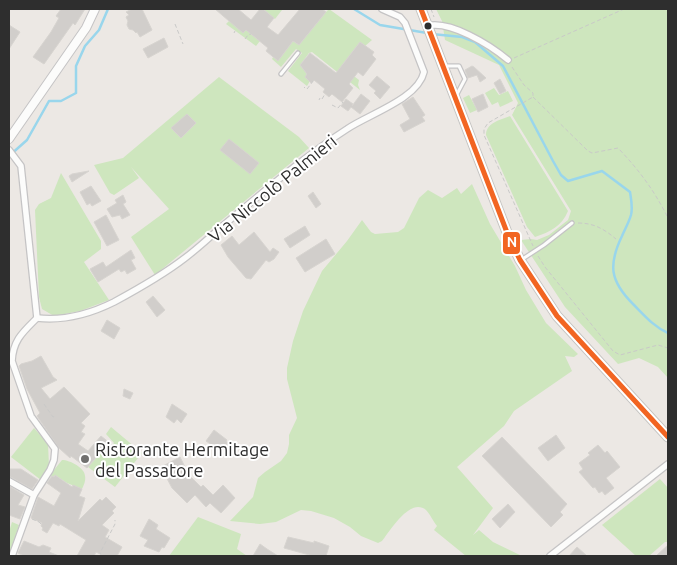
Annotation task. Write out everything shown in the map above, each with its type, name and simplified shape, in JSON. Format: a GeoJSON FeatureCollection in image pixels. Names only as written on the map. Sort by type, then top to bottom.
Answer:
{"type":"FeatureCollection","features":[{"type":"Feature","properties":{"kind":"main road"},"geometry":{"type":"LineString","coordinates":[[421,9],[508,235],[520,260],[557,316],[668,437]]}},
{"type":"Feature","properties":{"kind":"street"},"geometry":{"type":"LineString","coordinates":[[9,139],[86,28],[95,9]]}},
{"type":"Feature","properties":{"kind":"street","name":"Via Niccolò Palmieri"},"geometry":{"type":"LineString","coordinates":[[37,318],[52,319],[84,314],[113,302],[156,277],[185,258],[292,170],[348,128],[414,90],[422,79],[424,72],[407,27],[400,17],[382,9]]}},
{"type":"Feature","properties":{"kind":"street"},"geometry":{"type":"LineString","coordinates":[[428,27],[437,24],[474,38],[508,60]]}},
{"type":"Feature","properties":{"kind":"street"},"geometry":{"type":"LineString","coordinates":[[9,150],[21,166],[37,318],[17,339],[12,361],[31,416],[54,449],[54,460],[34,495],[12,556]]}},
{"type":"Feature","properties":{"kind":"street"},"geometry":{"type":"LineString","coordinates":[[550,556],[668,464]]}},
{"type":"Feature","properties":{"kind":"street"},"geometry":{"type":"LineString","coordinates":[[9,481],[34,495]]}},
{"type":"Feature","properties":{"kind":"lane"},"geometry":{"type":"LineString","coordinates":[[280,74],[298,53]]}},
{"type":"Feature","properties":{"kind":"lane"},"geometry":{"type":"LineString","coordinates":[[443,66],[459,66],[465,79],[455,97]]}},
{"type":"Feature","properties":{"kind":"lane"},"geometry":{"type":"LineString","coordinates":[[520,260],[544,245],[572,223]]}},
{"type":"Feature","properties":{"kind":"path"},"geometry":{"type":"LineString","coordinates":[[431,9],[437,24]]}},
{"type":"Feature","properties":{"kind":"path"},"geometry":{"type":"LineString","coordinates":[[624,9],[508,60],[524,85],[533,93],[533,97],[588,152],[592,153],[618,148],[638,169],[658,197],[668,218]]}},
{"type":"Feature","properties":{"kind":"path"},"geometry":{"type":"LineString","coordinates":[[175,24],[183,44]]}},
{"type":"Feature","properties":{"kind":"path"},"geometry":{"type":"LineString","coordinates":[[245,39],[251,34]]}},
{"type":"Feature","properties":{"kind":"path"},"geometry":{"type":"LineString","coordinates":[[305,88],[314,80]]}},
{"type":"Feature","properties":{"kind":"path"},"geometry":{"type":"LineString","coordinates":[[320,99],[325,94]]}},
{"type":"Feature","properties":{"kind":"path"},"geometry":{"type":"LineString","coordinates":[[520,105],[533,97]]}},
{"type":"Feature","properties":{"kind":"path"},"geometry":{"type":"LineString","coordinates":[[332,105],[338,108],[343,102]]}},
{"type":"Feature","properties":{"kind":"path"},"geometry":{"type":"LineString","coordinates":[[572,223],[590,223],[604,229],[616,239]]}},
{"type":"Feature","properties":{"kind":"path"},"geometry":{"type":"LineString","coordinates":[[44,404],[53,417],[56,416]]}},
{"type":"Feature","properties":{"kind":"path"},"geometry":{"type":"LineString","coordinates":[[102,556],[100,553],[115,524],[115,520]]}},
{"type":"Feature","properties":{"kind":"path"},"geometry":{"type":"LineString","coordinates":[[35,521],[42,525]]}},
{"type":"Feature","properties":{"kind":"green space"},"geometry":{"type":"Polygon","coordinates":[[[263,9],[280,9],[282,10],[275,19],[263,9]]]}},
{"type":"Feature","properties":{"kind":"green space"},"geometry":{"type":"Polygon","coordinates":[[[329,9],[372,40],[365,46],[360,42],[342,65],[359,80],[360,90],[312,52],[309,53],[300,65],[307,74],[305,77],[310,81],[307,86],[288,71],[302,53],[296,49],[281,67],[272,59],[273,57],[278,61],[293,41],[299,45],[329,9]]]}},
{"type":"Feature","properties":{"kind":"green space"},"geometry":{"type":"Polygon","coordinates":[[[436,9],[668,9],[668,378],[658,367],[639,358],[618,364],[565,307],[521,240],[537,240],[549,235],[568,220],[571,211],[512,115],[518,103],[499,65],[445,40],[442,21],[436,9]]]}},
{"type":"Feature","properties":{"kind":"green space"},"geometry":{"type":"Polygon","coordinates":[[[229,21],[246,30],[260,41],[256,46],[226,24],[229,21]]]}},
{"type":"Feature","properties":{"kind":"green space"},"geometry":{"type":"Polygon","coordinates":[[[219,77],[299,137],[309,148],[155,275],[131,237],[169,209],[131,167],[139,178],[114,195],[110,193],[94,165],[123,158],[219,77]]]}},
{"type":"Feature","properties":{"kind":"green space"},"geometry":{"type":"Polygon","coordinates":[[[494,88],[499,95],[508,91],[513,101],[500,107],[498,102],[492,105],[485,93],[494,88]]]}},
{"type":"Feature","properties":{"kind":"green space"},"geometry":{"type":"Polygon","coordinates":[[[469,95],[477,110],[470,113],[463,98],[469,95]]]}},
{"type":"Feature","properties":{"kind":"green space"},"geometry":{"type":"Polygon","coordinates":[[[510,116],[568,211],[555,228],[535,237],[527,227],[486,135],[491,125],[510,116]]]}},
{"type":"Feature","properties":{"kind":"green space"},"geometry":{"type":"Polygon","coordinates":[[[61,173],[101,241],[101,249],[84,262],[109,300],[80,311],[54,316],[42,309],[39,297],[35,210],[39,204],[51,198],[61,173]]]}},
{"type":"Feature","properties":{"kind":"green space"},"geometry":{"type":"Polygon","coordinates":[[[472,184],[490,224],[546,323],[578,354],[574,357],[565,356],[572,371],[514,411],[504,426],[457,467],[493,508],[473,535],[479,530],[493,542],[522,556],[466,556],[434,530],[437,526],[426,510],[420,507],[407,511],[395,523],[382,541],[378,543],[361,536],[334,518],[311,511],[301,510],[276,522],[260,524],[230,521],[253,497],[258,478],[281,461],[287,453],[289,435],[297,418],[287,379],[287,368],[293,341],[303,311],[322,271],[362,220],[371,232],[375,234],[398,232],[404,228],[419,198],[428,190],[442,198],[457,188],[461,194],[472,184]]]}},
{"type":"Feature","properties":{"kind":"green space"},"geometry":{"type":"Polygon","coordinates":[[[111,427],[142,453],[115,487],[88,467],[101,453],[105,454],[114,443],[106,434],[111,427]]]}},
{"type":"Feature","properties":{"kind":"green space"},"geometry":{"type":"Polygon","coordinates":[[[34,428],[48,444],[49,466],[41,480],[11,457],[34,428]]]}},
{"type":"Feature","properties":{"kind":"green space"},"geometry":{"type":"Polygon","coordinates":[[[62,460],[73,463],[83,470],[85,479],[82,489],[67,483],[55,475],[54,477],[50,475],[62,460]]]}},
{"type":"Feature","properties":{"kind":"green space"},"geometry":{"type":"Polygon","coordinates":[[[660,479],[668,488],[668,542],[665,542],[649,556],[636,556],[602,525],[660,479]]]}},
{"type":"Feature","properties":{"kind":"green space"},"geometry":{"type":"Polygon","coordinates":[[[198,517],[241,534],[237,549],[247,556],[169,556],[198,517]]]}},
{"type":"Feature","properties":{"kind":"green space"},"geometry":{"type":"Polygon","coordinates":[[[12,522],[19,525],[9,556],[9,532],[12,522]]]}},
{"type":"Feature","properties":{"kind":"building"},"geometry":{"type":"Polygon","coordinates":[[[61,9],[85,9],[75,25],[73,23],[44,64],[33,57],[51,32],[59,18],[56,16],[61,9]]]}},
{"type":"Feature","properties":{"kind":"building"},"geometry":{"type":"Polygon","coordinates":[[[132,9],[142,9],[152,30],[140,37],[137,32],[129,29],[127,25],[126,17],[129,15],[126,12],[132,9]]]}},
{"type":"Feature","properties":{"kind":"building"},"geometry":{"type":"Polygon","coordinates":[[[215,9],[238,9],[251,20],[260,9],[263,9],[274,18],[267,27],[278,35],[300,9],[322,9],[326,12],[299,45],[293,41],[278,61],[266,51],[268,48],[246,30],[243,33],[215,9]]]}},
{"type":"Feature","properties":{"kind":"building"},"geometry":{"type":"Polygon","coordinates":[[[9,25],[20,32],[9,49],[9,25]]]}},
{"type":"Feature","properties":{"kind":"building"},"geometry":{"type":"Polygon","coordinates":[[[164,38],[168,47],[148,58],[143,49],[164,38]]]}},
{"type":"Feature","properties":{"kind":"building"},"geometry":{"type":"Polygon","coordinates":[[[360,42],[374,52],[372,55],[376,59],[363,76],[358,72],[349,84],[353,88],[342,102],[332,94],[329,97],[323,92],[325,89],[314,80],[311,83],[305,77],[307,74],[300,65],[310,53],[336,73],[360,42]]]}},
{"type":"Feature","properties":{"kind":"building"},"geometry":{"type":"Polygon","coordinates":[[[472,66],[486,78],[480,82],[477,75],[468,78],[465,70],[472,66]]]}},
{"type":"Feature","properties":{"kind":"building"},"geometry":{"type":"Polygon","coordinates":[[[377,76],[390,87],[380,99],[374,93],[376,91],[369,85],[377,76]]]}},
{"type":"Feature","properties":{"kind":"building"},"geometry":{"type":"Polygon","coordinates":[[[500,79],[506,91],[500,94],[494,83],[500,79]]]}},
{"type":"Feature","properties":{"kind":"building"},"geometry":{"type":"Polygon","coordinates":[[[361,94],[370,101],[360,114],[351,107],[348,111],[341,106],[346,99],[353,104],[352,106],[361,94]]]}},
{"type":"Feature","properties":{"kind":"building"},"geometry":{"type":"Polygon","coordinates":[[[483,94],[488,107],[478,112],[472,99],[483,94]]]}},
{"type":"Feature","properties":{"kind":"building"},"geometry":{"type":"Polygon","coordinates":[[[413,97],[425,115],[422,117],[425,121],[404,132],[400,125],[410,119],[402,104],[413,97]]]}},
{"type":"Feature","properties":{"kind":"building"},"geometry":{"type":"Polygon","coordinates":[[[187,114],[196,123],[181,138],[171,128],[187,114]]]}},
{"type":"Feature","properties":{"kind":"building"},"geometry":{"type":"Polygon","coordinates":[[[229,139],[259,163],[250,174],[220,150],[229,139]]]}},
{"type":"Feature","properties":{"kind":"building"},"geometry":{"type":"Polygon","coordinates":[[[89,171],[72,182],[69,176],[72,174],[89,171]]]}},
{"type":"Feature","properties":{"kind":"building"},"geometry":{"type":"Polygon","coordinates":[[[91,186],[101,201],[92,206],[90,203],[87,205],[80,192],[91,186]]]}},
{"type":"Feature","properties":{"kind":"building"},"geometry":{"type":"Polygon","coordinates":[[[313,192],[321,204],[316,208],[308,196],[313,192]]]}},
{"type":"Feature","properties":{"kind":"building"},"geometry":{"type":"Polygon","coordinates":[[[123,195],[126,202],[123,204],[130,215],[122,219],[120,215],[112,217],[107,209],[117,203],[115,200],[123,195]]]}},
{"type":"Feature","properties":{"kind":"building"},"geometry":{"type":"Polygon","coordinates":[[[106,215],[119,240],[107,246],[94,222],[106,215]]]}},
{"type":"Feature","properties":{"kind":"building"},"geometry":{"type":"Polygon","coordinates":[[[305,226],[310,235],[290,248],[284,239],[305,226]]]}},
{"type":"Feature","properties":{"kind":"building"},"geometry":{"type":"Polygon","coordinates":[[[254,232],[270,252],[273,248],[279,252],[274,259],[269,262],[266,260],[251,279],[246,278],[228,257],[221,245],[232,236],[239,245],[254,232]]]}},
{"type":"Feature","properties":{"kind":"building"},"geometry":{"type":"Polygon","coordinates":[[[326,239],[335,254],[305,272],[296,258],[326,239]]]}},
{"type":"Feature","properties":{"kind":"building"},"geometry":{"type":"Polygon","coordinates":[[[131,250],[135,258],[131,260],[136,269],[127,274],[125,270],[121,272],[119,269],[98,282],[90,269],[103,262],[106,267],[131,250]]]}},
{"type":"Feature","properties":{"kind":"building"},"geometry":{"type":"Polygon","coordinates":[[[153,296],[165,310],[157,317],[146,302],[153,296]]]}},
{"type":"Feature","properties":{"kind":"building"},"geometry":{"type":"Polygon","coordinates":[[[107,320],[120,328],[114,339],[101,331],[107,320]]]}},
{"type":"Feature","properties":{"kind":"building"},"geometry":{"type":"Polygon","coordinates":[[[41,356],[53,377],[57,380],[41,388],[50,399],[64,387],[90,414],[81,423],[85,426],[81,432],[85,434],[78,444],[88,451],[101,436],[111,444],[87,468],[71,456],[70,458],[59,448],[37,416],[40,413],[27,389],[19,366],[41,356]]]}},
{"type":"Feature","properties":{"kind":"building"},"geometry":{"type":"Polygon","coordinates":[[[124,389],[133,393],[130,399],[123,396],[124,389]]]}},
{"type":"Feature","properties":{"kind":"building"},"geometry":{"type":"Polygon","coordinates":[[[172,404],[187,414],[181,423],[177,419],[174,423],[166,417],[172,404]]]}},
{"type":"Feature","properties":{"kind":"building"},"geometry":{"type":"Polygon","coordinates":[[[214,430],[227,440],[228,443],[223,450],[220,448],[219,450],[206,441],[214,430]]]}},
{"type":"Feature","properties":{"kind":"building"},"geometry":{"type":"Polygon","coordinates":[[[556,435],[565,448],[548,461],[538,448],[556,435]]]}},
{"type":"Feature","properties":{"kind":"building"},"geometry":{"type":"Polygon","coordinates":[[[502,437],[567,504],[560,512],[563,515],[551,527],[482,456],[502,437]]]}},
{"type":"Feature","properties":{"kind":"building"},"geometry":{"type":"Polygon","coordinates":[[[598,445],[605,453],[607,451],[620,467],[606,478],[614,488],[605,495],[602,491],[599,493],[595,487],[593,488],[579,472],[583,469],[579,463],[590,455],[588,453],[598,445]]]}},
{"type":"Feature","properties":{"kind":"building"},"geometry":{"type":"Polygon","coordinates":[[[180,457],[189,475],[201,487],[203,485],[213,495],[223,485],[235,498],[221,513],[210,503],[206,507],[195,495],[187,503],[172,488],[161,467],[180,457]]]}},
{"type":"Feature","properties":{"kind":"building"},"geometry":{"type":"Polygon","coordinates":[[[9,469],[21,469],[38,480],[32,489],[9,476],[9,469]]]}},
{"type":"Feature","properties":{"kind":"building"},"geometry":{"type":"Polygon","coordinates":[[[55,475],[72,487],[73,485],[82,489],[79,496],[85,498],[78,521],[100,499],[102,501],[106,497],[116,507],[112,511],[114,513],[102,525],[109,530],[105,537],[122,547],[117,556],[104,556],[96,552],[94,556],[77,556],[86,540],[60,524],[59,526],[53,523],[47,533],[42,530],[42,523],[31,518],[38,497],[54,506],[61,493],[47,483],[55,475]]]}},
{"type":"Feature","properties":{"kind":"building"},"geometry":{"type":"Polygon","coordinates":[[[9,486],[24,495],[18,505],[25,507],[20,519],[9,515],[9,486]]]}},
{"type":"Feature","properties":{"kind":"building"},"geometry":{"type":"Polygon","coordinates":[[[508,504],[515,512],[500,528],[492,519],[508,504]]]}},
{"type":"Feature","properties":{"kind":"building"},"geometry":{"type":"Polygon","coordinates":[[[149,519],[158,525],[156,529],[170,538],[159,552],[144,546],[148,540],[140,536],[149,519]]]}},
{"type":"Feature","properties":{"kind":"building"},"geometry":{"type":"Polygon","coordinates":[[[288,537],[314,543],[314,541],[329,546],[326,556],[313,556],[284,548],[288,537]]]}},
{"type":"Feature","properties":{"kind":"building"},"geometry":{"type":"Polygon","coordinates":[[[24,541],[39,547],[43,545],[51,548],[49,552],[59,556],[24,556],[18,553],[24,541]]]}},
{"type":"Feature","properties":{"kind":"building"},"geometry":{"type":"Polygon","coordinates":[[[260,544],[267,549],[278,556],[253,556],[260,544]]]}},
{"type":"Feature","properties":{"kind":"building"},"geometry":{"type":"Polygon","coordinates":[[[668,545],[668,556],[656,556],[668,545]]]}},
{"type":"Feature","properties":{"kind":"building"},"geometry":{"type":"Polygon","coordinates":[[[577,547],[587,556],[569,556],[577,547]]]}},
{"type":"Feature","properties":{"kind":"waterway"},"geometry":{"type":"LineString","coordinates":[[9,156],[27,140],[49,101],[61,101],[76,93],[76,66],[85,46],[99,30],[108,9]]}},
{"type":"Feature","properties":{"kind":"waterway"},"geometry":{"type":"LineString","coordinates":[[354,9],[380,25],[427,33]]}},
{"type":"Feature","properties":{"kind":"waterway"},"geometry":{"type":"LineString","coordinates":[[432,34],[462,37],[475,42],[503,66],[553,161],[561,175],[568,181],[602,171],[630,192],[631,215],[618,246],[613,264],[616,280],[625,296],[649,320],[668,333]]}},
{"type":"Feature","properties":{"kind":"transit line","name":"N"},"geometry":{"type":"LineString","coordinates":[[421,9],[508,235],[520,260],[557,316],[668,437]]}},
{"type":"Feature","properties":{"kind":"place","name":"Ristorante Hermitage del Passatore"},"geometry":{"type":"Point","coordinates":[85,459]}}]}
